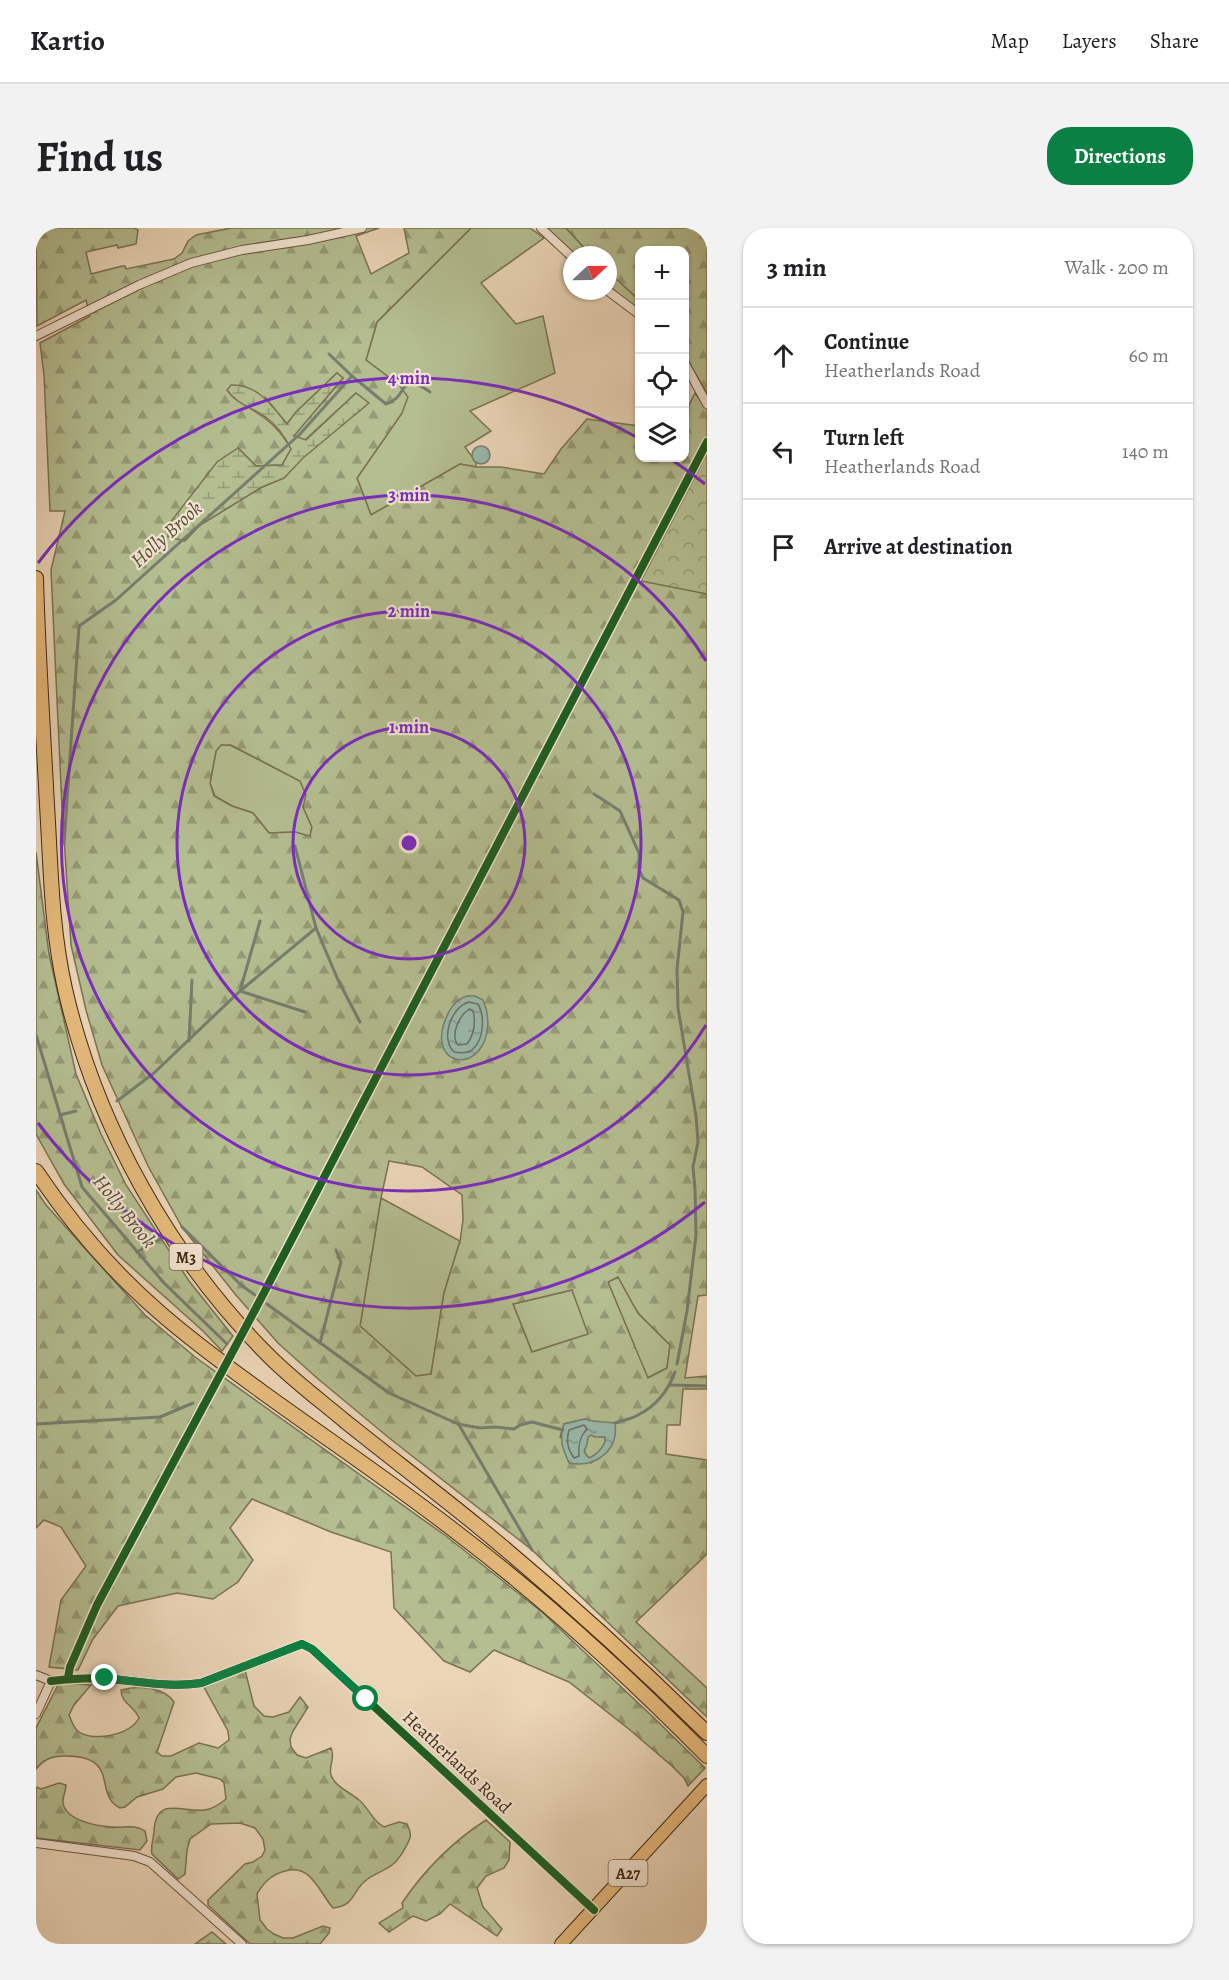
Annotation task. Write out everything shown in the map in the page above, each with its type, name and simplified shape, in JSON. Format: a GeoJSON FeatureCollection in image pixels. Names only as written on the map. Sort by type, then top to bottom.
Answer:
{"type":"FeatureCollection","features":[{"type":"Feature","properties":{"kind":"highway","name":"M3"},"geometry":{"type":"LineString","coordinates":[[36,578],[54,928],[66,990],[86,1058],[124,1155],[157,1214],[200,1276],[231,1315],[272,1359],[319,1400],[549,1586],[707,1733]]}},
{"type":"Feature","properties":{"kind":"highway"},"geometry":{"type":"LineString","coordinates":[[36,1171],[103,1257],[157,1310],[210,1354],[461,1535],[550,1607],[664,1712],[707,1756]]}},
{"type":"Feature","properties":{"kind":"main road","name":"A27"},"geometry":{"type":"LineString","coordinates":[[561,1944],[707,1785]]}},
{"type":"Feature","properties":{"kind":"street"},"geometry":{"type":"LineString","coordinates":[[36,336],[139,285],[191,264],[242,250],[308,240],[362,228]]}},
{"type":"Feature","properties":{"kind":"street"},"geometry":{"type":"LineString","coordinates":[[541,228],[563,249]]}},
{"type":"Feature","properties":{"kind":"street"},"geometry":{"type":"LineString","coordinates":[[617,298],[635,312]]}},
{"type":"Feature","properties":{"kind":"street"},"geometry":{"type":"LineString","coordinates":[[689,371],[707,404]]}},
{"type":"Feature","properties":{"kind":"street","name":"Heatherlands Road"},"geometry":{"type":"LineString","coordinates":[[51,1681],[68,1678],[105,1678],[187,1685],[201,1683],[302,1644],[312,1649],[594,1910]]}},
{"type":"Feature","properties":{"kind":"street"},"geometry":{"type":"LineString","coordinates":[[36,1675],[51,1681],[36,1714]]}},
{"type":"Feature","properties":{"kind":"street"},"geometry":{"type":"LineString","coordinates":[[36,1843],[134,1856],[150,1862],[242,1944]]}},
{"type":"Feature","properties":{"kind":"green space"},"geometry":{"type":"Polygon","coordinates":[[[36,228],[134,228],[138,230],[136,244],[118,248],[117,245],[86,252],[91,274],[122,266],[126,269],[174,259],[182,253],[188,241],[196,235],[231,228],[379,228],[356,236],[371,274],[409,253],[404,228],[471,228],[377,322],[366,360],[399,385],[408,397],[402,413],[357,478],[371,515],[460,464],[476,467],[501,467],[544,474],[561,449],[587,419],[635,425],[635,462],[689,462],[689,405],[695,393],[707,409],[707,1295],[698,1296],[685,1378],[707,1376],[707,1389],[683,1389],[680,1425],[667,1425],[666,1454],[707,1460],[707,1554],[636,1622],[707,1688],[707,1717],[532,1550],[388,1437],[278,1343],[235,1294],[182,1227],[148,1166],[102,1065],[71,945],[51,570],[65,511],[50,511],[44,375],[40,343],[90,316],[86,300],[37,326],[36,228]],[[337,373],[296,412],[287,424],[265,397],[251,409],[274,426],[291,449],[282,465],[256,466],[238,448],[185,541],[200,525],[262,487],[284,478],[356,393],[305,440],[293,436],[343,378],[337,373]],[[221,745],[216,751],[210,783],[214,796],[232,806],[253,813],[269,833],[295,832],[310,836],[312,827],[303,807],[306,795],[300,781],[231,745],[221,745]],[[389,1161],[360,1326],[416,1376],[431,1374],[444,1293],[460,1241],[463,1220],[462,1195],[422,1167],[389,1161]],[[618,1277],[608,1282],[648,1378],[667,1368],[670,1345],[638,1313],[618,1277]],[[572,1290],[513,1304],[532,1352],[588,1334],[572,1290]],[[585,1419],[564,1424],[560,1437],[591,1463],[612,1443],[594,1422],[585,1419]]]}},
{"type":"Feature","properties":{"kind":"green space"},"geometry":{"type":"Polygon","coordinates":[[[471,228],[530,228],[544,238],[481,283],[516,324],[543,316],[555,373],[470,411],[491,431],[465,447],[476,462],[476,467],[460,464],[371,515],[357,478],[402,413],[399,385],[366,360],[377,322],[471,228]]]}},
{"type":"Feature","properties":{"kind":"green space"},"geometry":{"type":"Polygon","coordinates":[[[545,228],[566,228],[583,246],[565,246],[545,228]]]}},
{"type":"Feature","properties":{"kind":"green space"},"geometry":{"type":"Polygon","coordinates":[[[566,228],[707,228],[707,394],[689,362],[689,246],[635,246],[635,296],[617,279],[617,246],[583,246],[566,228]]]}},
{"type":"Feature","properties":{"kind":"green space"},"geometry":{"type":"Polygon","coordinates":[[[617,279],[635,296],[635,309],[617,293],[617,279]]]}},
{"type":"Feature","properties":{"kind":"green space"},"geometry":{"type":"Polygon","coordinates":[[[337,373],[343,378],[294,436],[306,440],[356,393],[369,403],[303,458],[284,478],[262,487],[200,525],[184,541],[168,537],[169,524],[217,462],[238,448],[256,466],[282,465],[291,449],[271,421],[231,395],[227,390],[231,385],[257,392],[270,403],[287,424],[296,412],[337,373]]]}},
{"type":"Feature","properties":{"kind":"green space"},"geometry":{"type":"Polygon","coordinates":[[[707,453],[707,594],[641,581],[707,453]]]}},
{"type":"Feature","properties":{"kind":"green space"},"geometry":{"type":"Polygon","coordinates":[[[221,745],[230,745],[300,781],[307,795],[303,807],[312,827],[310,837],[295,832],[269,833],[253,813],[232,806],[215,796],[210,783],[216,751],[221,745]]]}},
{"type":"Feature","properties":{"kind":"green space"},"geometry":{"type":"Polygon","coordinates":[[[36,852],[49,954],[76,1074],[101,1134],[126,1185],[189,1281],[233,1336],[222,1351],[203,1331],[118,1255],[64,1184],[36,1134],[36,852]]]}},
{"type":"Feature","properties":{"kind":"green space"},"geometry":{"type":"Polygon","coordinates":[[[36,1190],[46,1205],[145,1315],[195,1357],[446,1536],[542,1612],[705,1768],[688,1786],[684,1778],[672,1766],[569,1682],[494,1650],[470,1672],[444,1661],[394,1608],[391,1552],[331,1532],[252,1499],[230,1528],[253,1560],[238,1582],[213,1599],[177,1593],[118,1606],[93,1639],[78,1670],[49,1667],[61,1600],[86,1566],[61,1527],[44,1520],[36,1528],[36,1190]]]}},
{"type":"Feature","properties":{"kind":"green space"},"geometry":{"type":"Polygon","coordinates":[[[381,1198],[460,1241],[444,1293],[431,1374],[416,1376],[360,1326],[381,1198]]]}},
{"type":"Feature","properties":{"kind":"green space"},"geometry":{"type":"Polygon","coordinates":[[[618,1277],[638,1313],[670,1345],[667,1368],[647,1378],[608,1282],[618,1277]]]}},
{"type":"Feature","properties":{"kind":"green space"},"geometry":{"type":"Polygon","coordinates":[[[572,1290],[589,1334],[532,1352],[513,1304],[572,1290]]]}},
{"type":"Feature","properties":{"kind":"green space"},"geometry":{"type":"Polygon","coordinates":[[[591,1435],[605,1437],[605,1440],[601,1449],[589,1458],[585,1450],[588,1437],[591,1435]]]}},
{"type":"Feature","properties":{"kind":"green space"},"geometry":{"type":"Polygon","coordinates":[[[245,1670],[254,1706],[264,1716],[273,1717],[289,1712],[300,1697],[308,1707],[290,1739],[291,1747],[297,1755],[306,1758],[331,1748],[333,1755],[330,1771],[336,1783],[362,1803],[373,1818],[384,1827],[399,1822],[407,1824],[410,1831],[409,1841],[395,1863],[367,1879],[349,1902],[340,1907],[333,1908],[314,1880],[302,1871],[285,1871],[272,1877],[262,1886],[257,1894],[260,1920],[267,1929],[283,1938],[293,1938],[323,1926],[330,1928],[329,1933],[320,1944],[250,1944],[208,1905],[208,1900],[245,1864],[262,1856],[265,1850],[263,1839],[255,1828],[240,1823],[211,1824],[190,1839],[185,1874],[178,1879],[152,1854],[156,1820],[160,1813],[172,1808],[211,1809],[226,1799],[224,1783],[220,1779],[196,1773],[176,1777],[163,1789],[137,1797],[125,1807],[120,1808],[112,1802],[100,1769],[94,1762],[83,1758],[56,1757],[45,1760],[36,1769],[36,1728],[59,1683],[91,1685],[74,1705],[69,1715],[79,1732],[93,1736],[120,1733],[128,1729],[139,1718],[123,1698],[121,1690],[150,1688],[164,1693],[174,1702],[157,1752],[162,1756],[171,1756],[199,1743],[218,1748],[229,1740],[228,1731],[204,1687],[245,1670]]]}},
{"type":"Feature","properties":{"kind":"green space"},"geometry":{"type":"Polygon","coordinates":[[[59,1783],[66,1785],[63,1801],[65,1809],[76,1818],[98,1825],[137,1828],[145,1831],[147,1841],[140,1850],[36,1838],[36,1787],[41,1789],[59,1783]]]}},
{"type":"Feature","properties":{"kind":"green space"},"geometry":{"type":"Polygon","coordinates":[[[486,1820],[510,1842],[509,1860],[504,1868],[486,1876],[477,1888],[483,1907],[502,1929],[497,1936],[450,1904],[440,1914],[426,1921],[413,1916],[389,1932],[379,1923],[403,1908],[402,1903],[430,1868],[462,1837],[486,1820]]]}},
{"type":"Feature","properties":{"kind":"green space"},"geometry":{"type":"Polygon","coordinates":[[[212,1932],[226,1944],[195,1944],[212,1932]]]}},
{"type":"Feature","properties":{"kind":"water"},"geometry":{"type":"Polygon","coordinates":[[[481,446],[489,451],[490,455],[485,463],[481,464],[473,459],[472,455],[477,447],[481,446]]]}},
{"type":"Feature","properties":{"kind":"water"},"geometry":{"type":"Polygon","coordinates":[[[467,996],[475,996],[483,1000],[488,1016],[487,1032],[482,1045],[475,1054],[466,1059],[457,1059],[449,1056],[444,1048],[442,1037],[444,1023],[455,1003],[467,996]]]}},
{"type":"Feature","properties":{"kind":"water"},"geometry":{"type":"Polygon","coordinates":[[[585,1419],[615,1423],[613,1442],[609,1449],[596,1460],[579,1464],[569,1463],[562,1444],[564,1424],[585,1419]],[[591,1435],[588,1438],[584,1451],[589,1458],[598,1452],[605,1440],[605,1437],[591,1435]]]}},
{"type":"Feature","properties":{"kind":"waterway"},"geometry":{"type":"LineString","coordinates":[[329,354],[352,376]]}},
{"type":"Feature","properties":{"kind":"waterway","name":"Holly Brook"},"geometry":{"type":"LineString","coordinates":[[64,844],[79,626],[116,600],[300,434],[352,376],[386,404],[393,401],[408,384],[413,383],[430,392]]}},
{"type":"Feature","properties":{"kind":"waterway"},"geometry":{"type":"LineString","coordinates":[[594,794],[620,811],[639,853],[639,870],[643,878],[679,900],[683,912],[677,969],[678,1008],[696,1116],[698,1142],[693,1167],[696,1235],[687,1311],[677,1364]]}},
{"type":"Feature","properties":{"kind":"waterway"},"geometry":{"type":"LineString","coordinates":[[295,846],[316,928],[338,980],[360,1022]]}},
{"type":"Feature","properties":{"kind":"waterway"},"geometry":{"type":"LineString","coordinates":[[260,921],[240,991],[305,1012]]}},
{"type":"Feature","properties":{"kind":"waterway"},"geometry":{"type":"LineString","coordinates":[[117,1101],[154,1073],[240,991],[316,928]]}},
{"type":"Feature","properties":{"kind":"waterway"},"geometry":{"type":"LineString","coordinates":[[189,1041],[192,980]]}},
{"type":"Feature","properties":{"kind":"waterway","name":"Holly Brook"},"geometry":{"type":"LineString","coordinates":[[36,1035],[82,1187],[164,1283],[227,1344]]}},
{"type":"Feature","properties":{"kind":"waterway"},"geometry":{"type":"LineString","coordinates":[[60,1115],[76,1111]]}},
{"type":"Feature","properties":{"kind":"waterway"},"geometry":{"type":"LineString","coordinates":[[182,1227],[241,1285],[255,1295]]}},
{"type":"Feature","properties":{"kind":"waterway"},"geometry":{"type":"LineString","coordinates":[[137,1252],[162,1238]]}},
{"type":"Feature","properties":{"kind":"waterway"},"geometry":{"type":"LineString","coordinates":[[320,1343],[341,1262],[336,1250]]}},
{"type":"Feature","properties":{"kind":"waterway"},"geometry":{"type":"LineString","coordinates":[[267,1304],[389,1393],[458,1424],[480,1428],[514,1429],[532,1422],[563,1430]]}},
{"type":"Feature","properties":{"kind":"waterway"},"geometry":{"type":"LineString","coordinates":[[615,1423],[636,1416],[656,1402],[665,1392],[675,1372]]}},
{"type":"Feature","properties":{"kind":"waterway"},"geometry":{"type":"LineString","coordinates":[[670,1385],[707,1386]]}},
{"type":"Feature","properties":{"kind":"waterway","name":"Holly Brook"},"geometry":{"type":"LineString","coordinates":[[36,1424],[160,1417],[193,1403]]}},
{"type":"Feature","properties":{"kind":"waterway"},"geometry":{"type":"LineString","coordinates":[[459,1425],[532,1550]]}},
{"type":"Feature","properties":{"kind":"cycle path"},"geometry":{"type":"LineString","coordinates":[[68,1678],[70,1667],[97,1605],[256,1308],[707,442]]}},
{"type":"Feature","properties":{"kind":"cycle path"},"geometry":{"type":"LineString","coordinates":[[51,1681],[94,1678],[166,1684],[201,1683],[302,1644],[312,1649],[594,1910]]}},
{"type":"Feature","properties":{"kind":"route"},"geometry":{"type":"LineString","coordinates":[[105,1678],[169,1685],[201,1683],[302,1644],[312,1649],[366,1699]]}}]}
